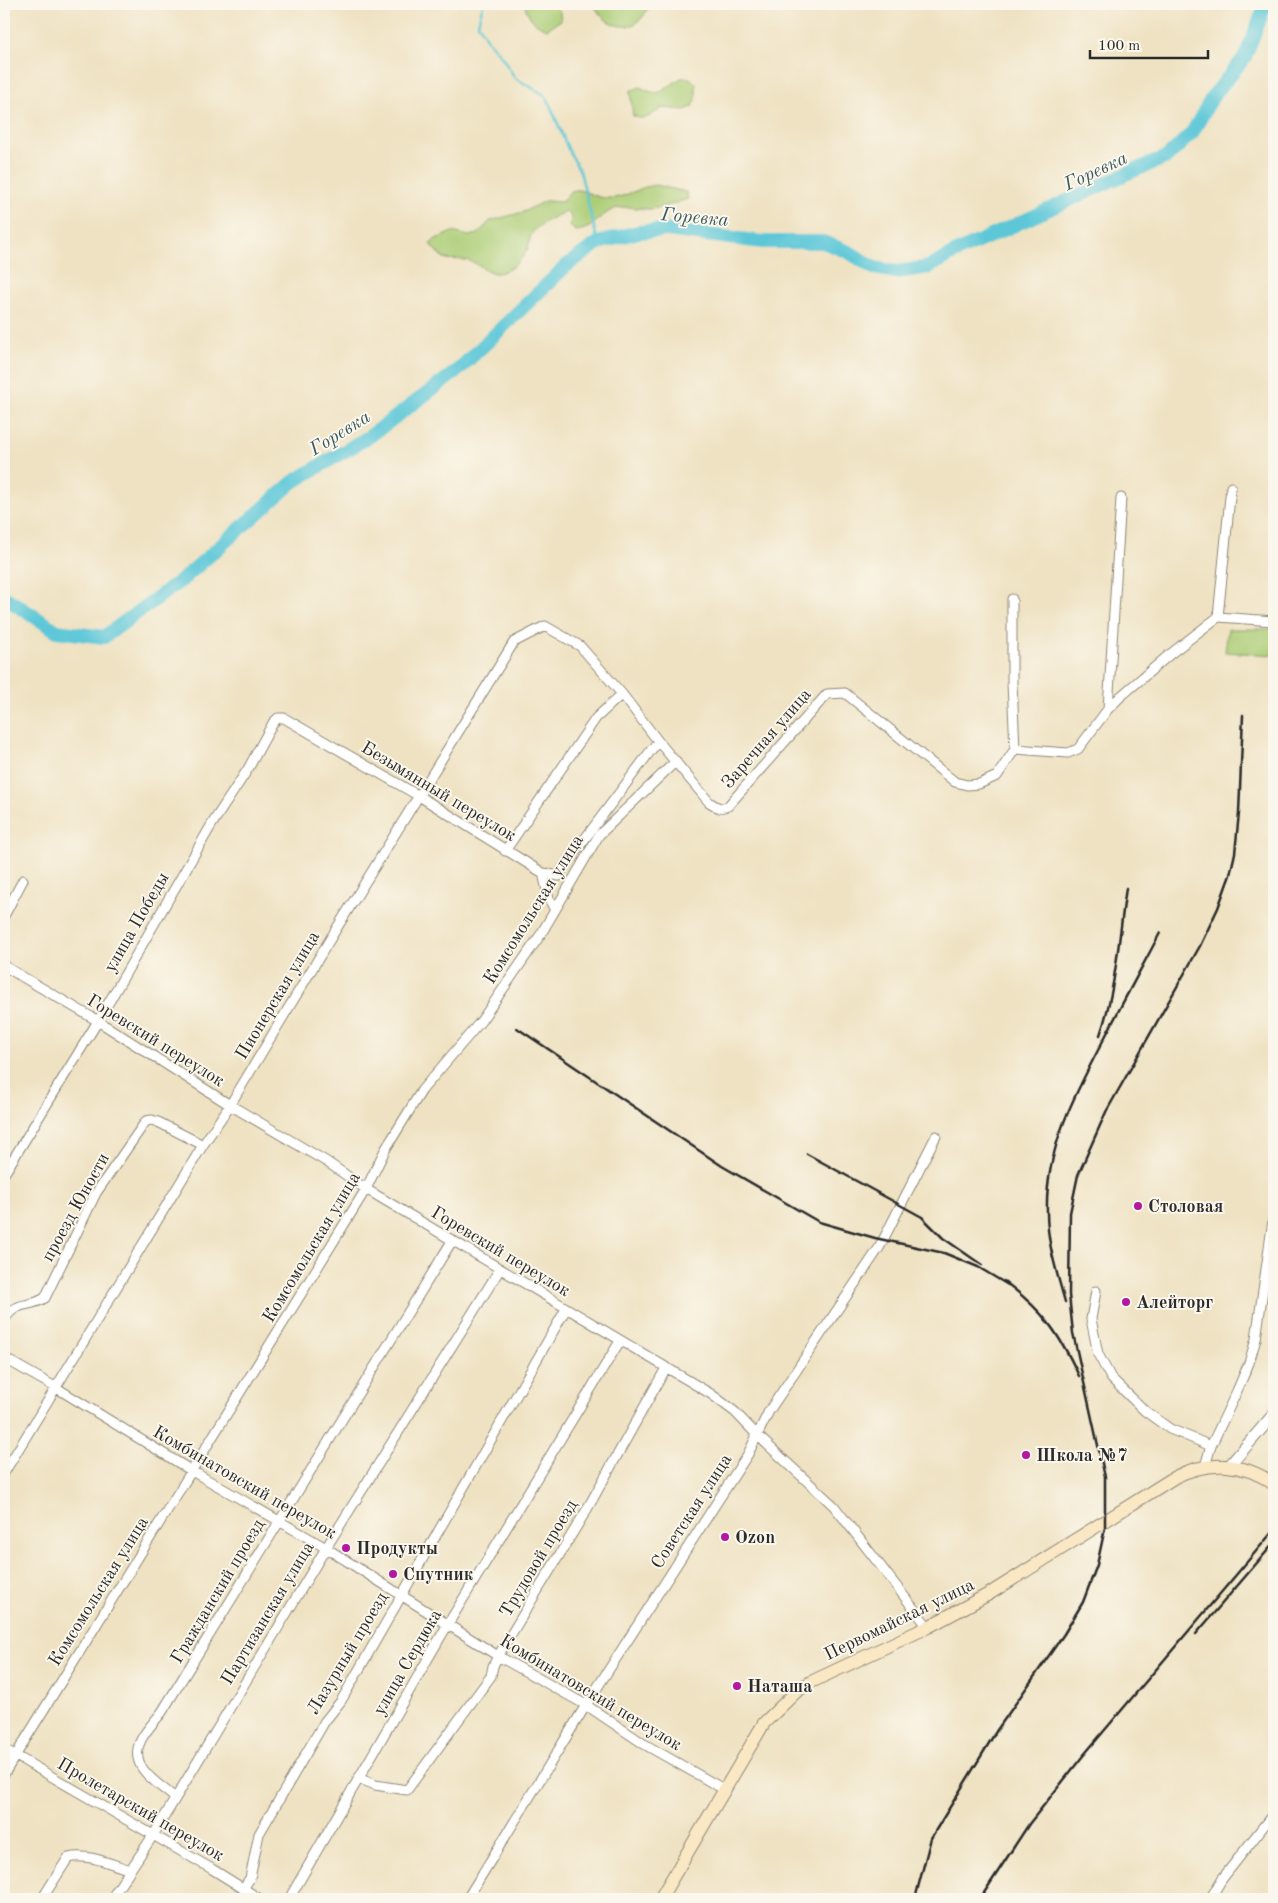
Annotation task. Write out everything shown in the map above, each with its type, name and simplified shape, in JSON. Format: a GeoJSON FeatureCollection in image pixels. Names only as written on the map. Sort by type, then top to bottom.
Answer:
{"type":"FeatureCollection","features":[{"type":"Feature","properties":{"kind":"main road","name":"Первомайская улица"},"geometry":{"type":"LineString","coordinates":[[660,1899],[764,1723],[797,1691],[836,1669],[928,1627],[1026,1571],[1190,1469],[1230,1465]]}},
{"type":"Feature","properties":{"kind":"main road"},"geometry":{"type":"LineString","coordinates":[[1230,1465],[1250,1472],[1274,1484]]}},
{"type":"Feature","properties":{"kind":"street"},"geometry":{"type":"LineString","coordinates":[[1218,617],[1231,487]]}},
{"type":"Feature","properties":{"kind":"street"},"geometry":{"type":"LineString","coordinates":[[1108,709],[1121,498]]}},
{"type":"Feature","properties":{"kind":"street"},"geometry":{"type":"LineString","coordinates":[[1012,599],[1012,684],[1015,749],[1068,753],[1078,749],[1108,709],[1169,655],[1218,617],[1274,620]]}},
{"type":"Feature","properties":{"kind":"street","name":"Заречная улица"},"geometry":{"type":"LineString","coordinates":[[545,626],[580,646],[622,694],[709,802],[719,808],[728,806],[826,694],[844,693],[955,782],[967,785],[979,784],[997,776],[1015,749]]}},
{"type":"Feature","properties":{"kind":"street","name":"Пионерская улица"},"geometry":{"type":"LineString","coordinates":[[4,1473],[203,1145],[230,1105],[335,930],[514,642],[545,626]]}},
{"type":"Feature","properties":{"kind":"street"},"geometry":{"type":"LineString","coordinates":[[505,851],[596,718],[622,694]]}},
{"type":"Feature","properties":{"kind":"street","name":"улица Победы"},"geometry":{"type":"LineString","coordinates":[[4,1174],[98,1021],[212,824],[248,769],[273,723],[278,718],[284,718]]}},
{"type":"Feature","properties":{"kind":"street","name":"Безымянный переулок"},"geometry":{"type":"LineString","coordinates":[[284,718],[419,796],[543,873]]}},
{"type":"Feature","properties":{"kind":"street"},"geometry":{"type":"LineString","coordinates":[[555,910],[549,899],[543,873],[559,876],[563,868],[658,741]]}},
{"type":"Feature","properties":{"kind":"street","name":"Комсомольская улица"},"geometry":{"type":"LineString","coordinates":[[4,1774],[366,1189],[385,1150],[422,1090],[481,1021],[541,934],[598,836],[676,761]]}},
{"type":"Feature","properties":{"kind":"street"},"geometry":{"type":"LineString","coordinates":[[4,916],[23,880]]}},
{"type":"Feature","properties":{"kind":"street","name":"Горевский переулок"},"geometry":{"type":"LineString","coordinates":[[4,966],[98,1021],[230,1105],[327,1162],[366,1189],[711,1394],[735,1412],[757,1435],[834,1506],[928,1627]]}},
{"type":"Feature","properties":{"kind":"street","name":"проезд Юности"},"geometry":{"type":"LineString","coordinates":[[4,1320],[10,1311],[19,1305],[35,1304],[45,1298],[96,1193],[146,1121],[158,1122],[203,1145]]}},
{"type":"Feature","properties":{"kind":"street","name":"Советская улица"},"geometry":{"type":"LineString","coordinates":[[467,1899],[586,1705],[748,1454],[769,1411],[813,1343],[879,1248],[936,1136]]}},
{"type":"Feature","properties":{"kind":"street"},"geometry":{"type":"LineString","coordinates":[[1205,1466],[1211,1446],[1237,1391],[1256,1339],[1274,1213]]}},
{"type":"Feature","properties":{"kind":"street","name":"Гражданский проезд"},"geometry":{"type":"LineString","coordinates":[[176,1798],[144,1772],[138,1762],[136,1753],[141,1740],[162,1712],[452,1241]]}},
{"type":"Feature","properties":{"kind":"street","name":"Партизанская улица"},"geometry":{"type":"LineString","coordinates":[[111,1899],[154,1834],[326,1548],[500,1269]]}},
{"type":"Feature","properties":{"kind":"street"},"geometry":{"type":"LineString","coordinates":[[1096,1291],[1091,1319],[1098,1354],[1111,1378],[1145,1411],[1170,1429],[1211,1446]]}},
{"type":"Feature","properties":{"kind":"street","name":"Лазурный проезд"},"geometry":{"type":"LineString","coordinates":[[243,1889],[250,1878],[258,1834],[325,1721],[341,1701],[566,1309]]}},
{"type":"Feature","properties":{"kind":"street","name":"улица Сердюка"},"geometry":{"type":"LineString","coordinates":[[289,1899],[448,1624],[620,1341]]}},
{"type":"Feature","properties":{"kind":"street","name":"Комбинатовский переулок"},"geometry":{"type":"LineString","coordinates":[[4,1358],[55,1387],[192,1472],[326,1548],[498,1656],[586,1705],[644,1744],[725,1790]]}},
{"type":"Feature","properties":{"kind":"street","name":"Трудовой проезд"},"geometry":{"type":"LineString","coordinates":[[358,1778],[375,1785],[407,1790],[491,1676],[498,1656],[586,1511],[666,1368]]}},
{"type":"Feature","properties":{"kind":"street"},"geometry":{"type":"LineString","coordinates":[[1230,1465],[1274,1414]]}},
{"type":"Feature","properties":{"kind":"street","name":"Пролетарский переулок"},"geometry":{"type":"LineString","coordinates":[[4,1749],[154,1834],[260,1899]]}},
{"type":"Feature","properties":{"kind":"street"},"geometry":{"type":"LineString","coordinates":[[1210,1899],[1222,1879],[1274,1813]]}},
{"type":"Feature","properties":{"kind":"street"},"geometry":{"type":"LineString","coordinates":[[42,1899],[68,1858],[75,1856],[94,1859],[130,1870]]}},
{"type":"Feature","properties":{"kind":"green space"},"geometry":{"type":"Polygon","coordinates":[[[524,4],[553,4],[560,12],[561,20],[547,29],[542,27],[532,20],[524,4]]]}},
{"type":"Feature","properties":{"kind":"green space"},"geometry":{"type":"Polygon","coordinates":[[[594,4],[651,4],[640,20],[634,24],[620,26],[601,16],[594,4]]]}},
{"type":"Feature","properties":{"kind":"green space"},"geometry":{"type":"Polygon","coordinates":[[[681,78],[690,78],[696,84],[696,100],[692,107],[685,110],[662,108],[648,117],[633,116],[630,91],[640,87],[647,91],[662,91],[681,78]]]}},
{"type":"Feature","properties":{"kind":"green space"},"geometry":{"type":"Polygon","coordinates":[[[656,185],[686,192],[688,199],[654,208],[627,207],[614,209],[591,226],[575,231],[570,225],[571,217],[566,211],[536,228],[522,258],[514,266],[499,273],[491,272],[470,261],[445,258],[430,244],[436,239],[452,232],[469,236],[478,234],[490,221],[523,212],[545,201],[562,202],[572,191],[577,190],[599,197],[613,198],[656,185]]]}},
{"type":"Feature","properties":{"kind":"green space"},"geometry":{"type":"Polygon","coordinates":[[[1228,629],[1274,629],[1274,655],[1225,652],[1228,629]]]}},
{"type":"Feature","properties":{"kind":"waterway"},"geometry":{"type":"LineString","coordinates":[[483,4],[478,24],[486,38],[502,57],[515,78],[543,94],[548,100],[568,149],[580,171],[598,243]]}},
{"type":"Feature","properties":{"kind":"waterway","name":"Горевка"},"geometry":{"type":"LineString","coordinates":[[4,597],[57,631],[104,637],[183,579],[293,482],[370,436],[457,371],[567,265],[598,243],[638,232],[666,230],[763,242],[823,242],[849,252],[874,268],[897,272],[929,267],[956,252],[1167,157],[1192,133],[1213,96],[1245,57],[1266,4]]}},
{"type":"Feature","properties":{"kind":"railway"},"geometry":{"type":"LineString","coordinates":[[915,1899],[931,1838],[997,1730],[1064,1634],[1083,1602],[1097,1565],[1105,1528],[1105,1477],[1073,1333],[1069,1295],[1070,1213],[1078,1175],[1106,1112],[1200,946],[1218,908],[1230,875],[1235,853],[1239,813],[1243,715]]}},
{"type":"Feature","properties":{"kind":"railway"},"geometry":{"type":"LineString","coordinates":[[1100,1035],[1110,999],[1126,888]]}},
{"type":"Feature","properties":{"kind":"railway"},"geometry":{"type":"LineString","coordinates":[[1065,1302],[1053,1258],[1047,1224],[1051,1165],[1064,1121],[1073,1100],[1160,933]]}},
{"type":"Feature","properties":{"kind":"railway"},"geometry":{"type":"LineString","coordinates":[[517,1028],[722,1166],[819,1222],[875,1238],[944,1253],[978,1267],[1008,1285]]}},
{"type":"Feature","properties":{"kind":"railway"},"geometry":{"type":"LineString","coordinates":[[807,1154],[922,1217],[943,1238],[982,1265]]}},
{"type":"Feature","properties":{"kind":"railway"},"geometry":{"type":"LineString","coordinates":[[1004,1281],[1029,1302],[1048,1323],[1064,1346],[1079,1376]]}},
{"type":"Feature","properties":{"kind":"railway"},"geometry":{"type":"LineString","coordinates":[[980,1899],[1029,1824],[1082,1757],[1274,1530]]}},
{"type":"Feature","properties":{"kind":"railway"},"geometry":{"type":"LineString","coordinates":[[1196,1634],[1274,1543]]}},
{"type":"Feature","properties":{"kind":"place","name":"Столовая"},"geometry":{"type":"Point","coordinates":[1138,1206]}},
{"type":"Feature","properties":{"kind":"place","name":"Алейторг"},"geometry":{"type":"Point","coordinates":[1126,1302]}},
{"type":"Feature","properties":{"kind":"place","name":"Школа №7"},"geometry":{"type":"Point","coordinates":[1026,1455]}},
{"type":"Feature","properties":{"kind":"place","name":"Ozon"},"geometry":{"type":"Point","coordinates":[725,1537]}},
{"type":"Feature","properties":{"kind":"place","name":"Продукты"},"geometry":{"type":"Point","coordinates":[346,1548]}},
{"type":"Feature","properties":{"kind":"place","name":"Спутник"},"geometry":{"type":"Point","coordinates":[393,1574]}},
{"type":"Feature","properties":{"kind":"place","name":"Наташа"},"geometry":{"type":"Point","coordinates":[737,1686]}}]}
